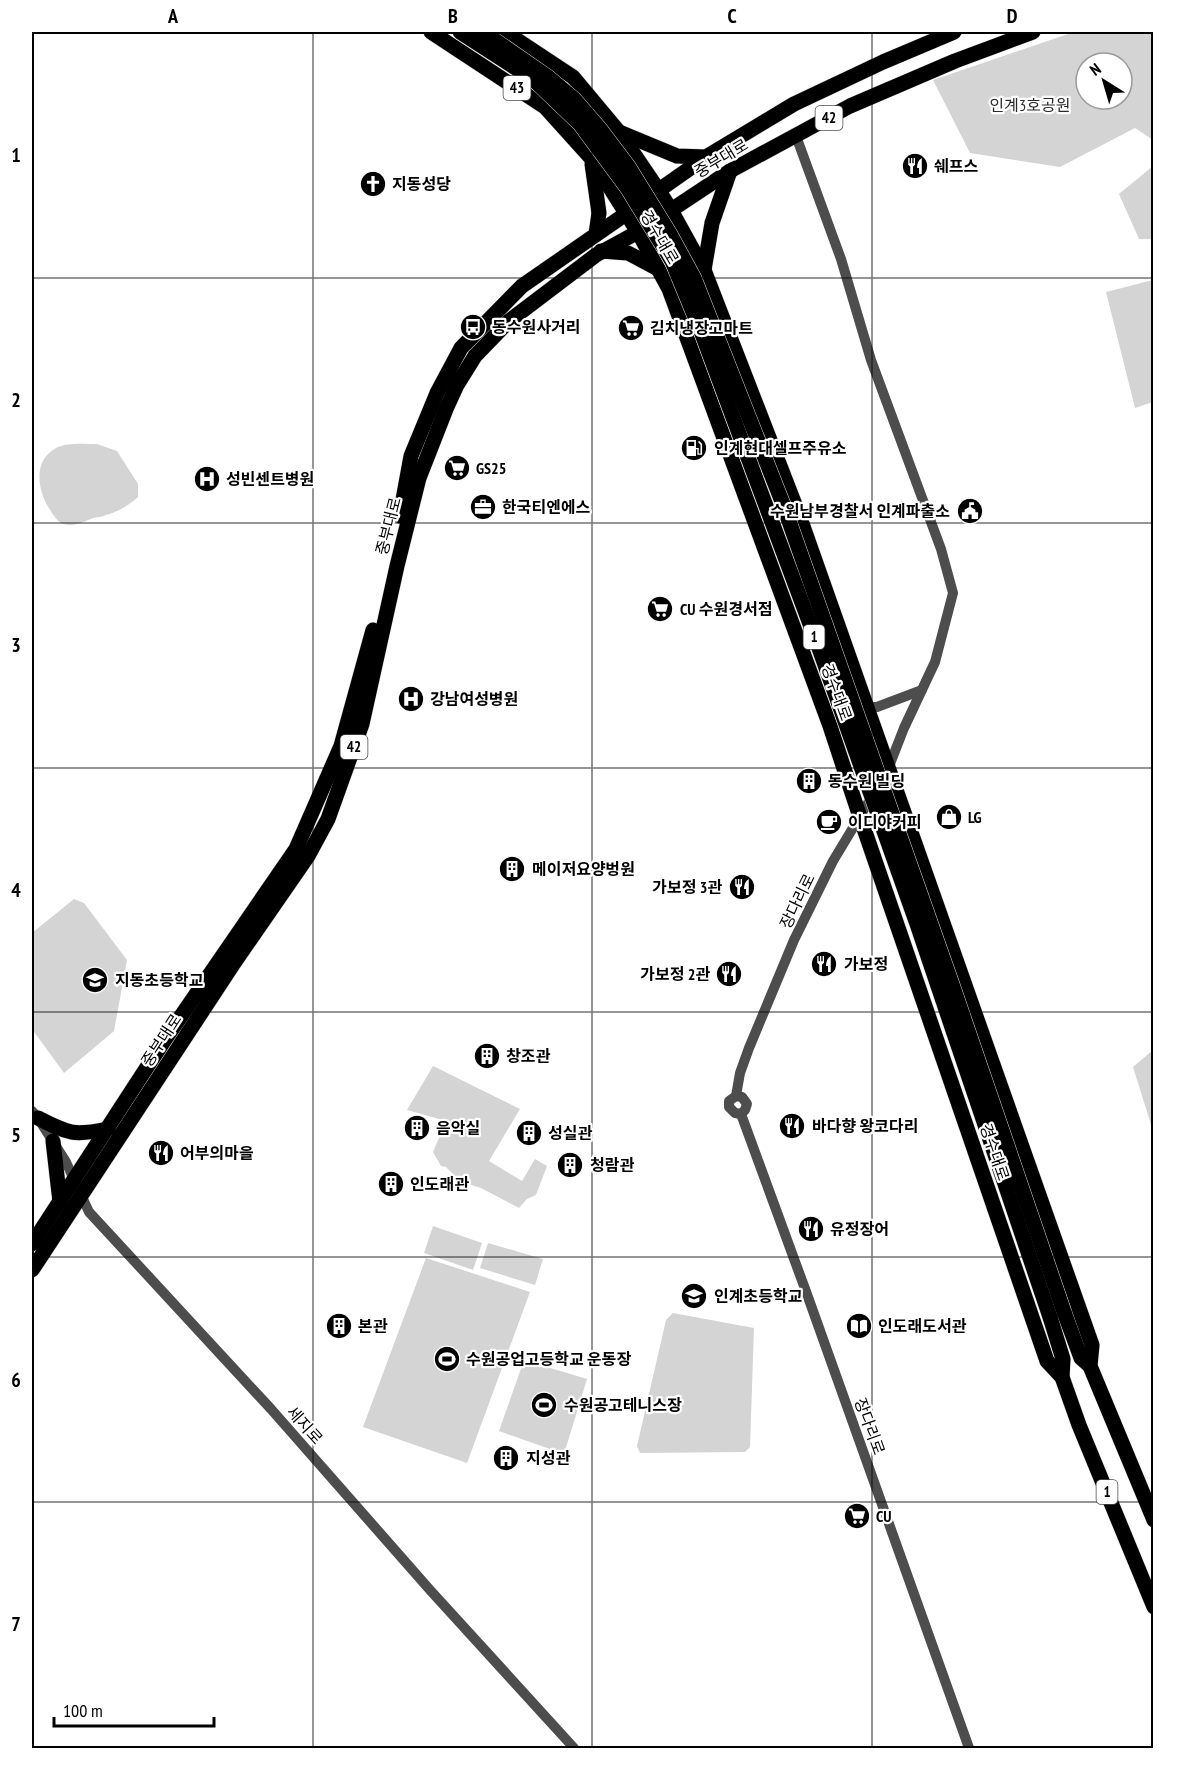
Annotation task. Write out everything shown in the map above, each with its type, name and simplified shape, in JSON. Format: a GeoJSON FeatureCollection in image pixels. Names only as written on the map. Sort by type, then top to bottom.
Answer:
{"type":"FeatureCollection","features":[{"type":"Feature","properties":{"kind":"main road","name":"경수대로"},"geometry":{"type":"LineString","coordinates":[[431,32],[544,106],[591,158],[638,232],[669,289],[830,726],[1047,1361],[1062,1377]]}},
{"type":"Feature","properties":{"kind":"main road","name":"1"},"geometry":{"type":"LineString","coordinates":[[460,32],[534,80],[580,124],[628,189],[672,261],[702,334],[820,651],[1057,1314]]}},
{"type":"Feature","properties":{"kind":"main road","name":"1"},"geometry":{"type":"LineString","coordinates":[[483,32],[548,76],[574,99],[600,129],[628,166],[694,278],[751,419],[798,547],[953,987],[1057,1314]]}},
{"type":"Feature","properties":{"kind":"main road","name":"경수대로"},"geometry":{"type":"LineString","coordinates":[[505,32],[573,77],[619,132],[671,210],[704,270],[795,504],[1092,1345],[1090,1366]]}},
{"type":"Feature","properties":{"kind":"main road","name":"중부대로"},"geometry":{"type":"LineString","coordinates":[[32,1244],[166,1038],[296,849],[341,746],[396,533],[411,456],[437,393],[461,348],[522,286],[706,157],[794,104],[954,32]]}},
{"type":"Feature","properties":{"kind":"main road","name":"중부대로"},"geometry":{"type":"LineString","coordinates":[[32,1270],[234,963],[308,856],[328,819],[362,724],[419,478],[457,385],[475,356],[508,321],[601,251],[638,232],[730,171],[850,106],[955,61],[1033,32]]}},
{"type":"Feature","properties":{"kind":"main road","name":"43"},"geometry":{"type":"LineString","coordinates":[[619,132],[677,156],[706,157]]}},
{"type":"Feature","properties":{"kind":"main road"},"geometry":{"type":"LineString","coordinates":[[591,158],[599,213],[596,234]]}},
{"type":"Feature","properties":{"kind":"main road"},"geometry":{"type":"LineString","coordinates":[[704,270],[712,223],[730,171]]}},
{"type":"Feature","properties":{"kind":"main road"},"geometry":{"type":"LineString","coordinates":[[601,251],[628,253],[658,269]]}},
{"type":"Feature","properties":{"kind":"main road"},"geometry":{"type":"LineString","coordinates":[[35,1114],[63,1131],[82,1134],[108,1129]]}},
{"type":"Feature","properties":{"kind":"main road"},"geometry":{"type":"LineString","coordinates":[[52,1141],[60,1202]]}},
{"type":"Feature","properties":{"kind":"main road","name":"경수대로"},"geometry":{"type":"LineString","coordinates":[[1057,1314],[1081,1358],[1090,1366],[1154,1520]]}},
{"type":"Feature","properties":{"kind":"main road","name":"경수대로"},"geometry":{"type":"LineString","coordinates":[[1057,1314],[1062,1377],[1079,1425],[1154,1607]]}},
{"type":"Feature","properties":{"kind":"street","name":"장다리로"},"geometry":{"type":"LineString","coordinates":[[796,136],[840,259],[871,360],[941,549],[953,593],[935,662],[888,768],[833,861],[794,940],[749,1048],[740,1073],[736,1096],[746,1101],[747,1107],[741,1114],[969,1749]]}},
{"type":"Feature","properties":{"kind":"street"},"geometry":{"type":"LineString","coordinates":[[865,703],[877,707],[922,690]]}},
{"type":"Feature","properties":{"kind":"street","name":"세지로"},"geometry":{"type":"LineString","coordinates":[[35,1114],[66,1162],[89,1212],[271,1409],[574,1749]]}},
{"type":"Feature","properties":{"kind":"green space","name":"인계3호공원"},"geometry":{"type":"Polygon","coordinates":[[[1074,32],[1153,32],[1153,140],[1135,128],[1060,167],[970,153],[933,80],[1074,32]]]}},
{"type":"Feature","properties":{"kind":"green space"},"geometry":{"type":"Polygon","coordinates":[[[1153,166],[1153,239],[1139,239],[1119,194],[1153,166]]]}},
{"type":"Feature","properties":{"kind":"green space"},"geometry":{"type":"Polygon","coordinates":[[[1153,280],[1153,402],[1135,408],[1106,292],[1153,280]]]}},
{"type":"Feature","properties":{"kind":"green space"},"geometry":{"type":"Polygon","coordinates":[[[97,444],[117,451],[138,484],[138,497],[110,514],[73,525],[61,523],[47,505],[41,490],[40,474],[44,459],[60,446],[97,444]]]}},
{"type":"Feature","properties":{"kind":"green space"},"geometry":{"type":"Polygon","coordinates":[[[74,899],[84,903],[127,960],[114,1031],[64,1073],[32,1029],[32,933],[74,899]]]}},
{"type":"Feature","properties":{"kind":"green space"},"geometry":{"type":"Polygon","coordinates":[[[1153,1050],[1153,1131],[1133,1067],[1153,1050]]]}},
{"type":"Feature","properties":{"kind":"green space"},"geometry":{"type":"Polygon","coordinates":[[[433,1066],[520,1109],[489,1161],[522,1181],[535,1159],[547,1166],[536,1195],[527,1199],[519,1208],[481,1188],[465,1183],[446,1167],[441,1166],[433,1152],[446,1121],[407,1110],[433,1066]]]}},
{"type":"Feature","properties":{"kind":"green space"},"geometry":{"type":"Polygon","coordinates":[[[433,1226],[482,1243],[473,1270],[424,1253],[433,1226]]]}},
{"type":"Feature","properties":{"kind":"green space"},"geometry":{"type":"Polygon","coordinates":[[[488,1243],[543,1259],[535,1285],[480,1268],[488,1243]]]}},
{"type":"Feature","properties":{"kind":"green space","name":"수원공업고등학교 운동장"},"geometry":{"type":"Polygon","coordinates":[[[426,1258],[530,1292],[467,1463],[363,1427],[426,1258]]]}},
{"type":"Feature","properties":{"kind":"green space"},"geometry":{"type":"Polygon","coordinates":[[[673,1313],[754,1328],[750,1447],[745,1452],[640,1453],[637,1446],[666,1320],[673,1313]]]}},
{"type":"Feature","properties":{"kind":"green space","name":"수원공고테니스장"},"geometry":{"type":"Polygon","coordinates":[[[524,1360],[587,1379],[564,1454],[499,1431],[524,1360]]]}},
{"type":"Feature","properties":{"kind":"place","name":"쉐프스"},"geometry":{"type":"Point","coordinates":[915,166]}},
{"type":"Feature","properties":{"kind":"place","name":"지동성당"},"geometry":{"type":"Point","coordinates":[373,184]}},
{"type":"Feature","properties":{"kind":"place","name":"동수원사거리"},"geometry":{"type":"Point","coordinates":[473,327]}},
{"type":"Feature","properties":{"kind":"place","name":"김치냉장고마트"},"geometry":{"type":"Point","coordinates":[631,328]}},
{"type":"Feature","properties":{"kind":"place","name":"인계현대셀프주유소"},"geometry":{"type":"Point","coordinates":[694,448]}},
{"type":"Feature","properties":{"kind":"place","name":"GS25"},"geometry":{"type":"Point","coordinates":[457,468]}},
{"type":"Feature","properties":{"kind":"place","name":"성빈센트병원"},"geometry":{"type":"Point","coordinates":[207,479]}},
{"type":"Feature","properties":{"kind":"place","name":"한국티엔에스"},"geometry":{"type":"Point","coordinates":[483,507]}},
{"type":"Feature","properties":{"kind":"place","name":"수원남부경찰서 인계파출소"},"geometry":{"type":"Point","coordinates":[970,511]}},
{"type":"Feature","properties":{"kind":"place","name":"CU 수원경서점"},"geometry":{"type":"Point","coordinates":[660,609]}},
{"type":"Feature","properties":{"kind":"place","name":"강남여성병원"},"geometry":{"type":"Point","coordinates":[411,699]}},
{"type":"Feature","properties":{"kind":"place","name":"동수원 빌딩"},"geometry":{"type":"Point","coordinates":[809,781]}},
{"type":"Feature","properties":{"kind":"place","name":"LG"},"geometry":{"type":"Point","coordinates":[949,817]}},
{"type":"Feature","properties":{"kind":"place","name":"이디야커피"},"geometry":{"type":"Point","coordinates":[829,822]}},
{"type":"Feature","properties":{"kind":"place","name":"메이저요양벙원"},"geometry":{"type":"Point","coordinates":[512,869]}},
{"type":"Feature","properties":{"kind":"place","name":"가보정 3관"},"geometry":{"type":"Point","coordinates":[742,887]}},
{"type":"Feature","properties":{"kind":"place","name":"가보정"},"geometry":{"type":"Point","coordinates":[824,964]}},
{"type":"Feature","properties":{"kind":"place","name":"가보정 2관"},"geometry":{"type":"Point","coordinates":[729,974]}},
{"type":"Feature","properties":{"kind":"place","name":"지동초등학교"},"geometry":{"type":"Point","coordinates":[95,980]}},
{"type":"Feature","properties":{"kind":"place","name":"창조관"},"geometry":{"type":"Point","coordinates":[487,1056]}},
{"type":"Feature","properties":{"kind":"place","name":"바다향 왕코다리"},"geometry":{"type":"Point","coordinates":[792,1126]}},
{"type":"Feature","properties":{"kind":"place","name":"음악실"},"geometry":{"type":"Point","coordinates":[417,1128]}},
{"type":"Feature","properties":{"kind":"place","name":"성실관"},"geometry":{"type":"Point","coordinates":[529,1133]}},
{"type":"Feature","properties":{"kind":"place","name":"어부의마을"},"geometry":{"type":"Point","coordinates":[161,1153]}},
{"type":"Feature","properties":{"kind":"place","name":"청람관"},"geometry":{"type":"Point","coordinates":[570,1165]}},
{"type":"Feature","properties":{"kind":"place","name":"인도래관"},"geometry":{"type":"Point","coordinates":[391,1184]}},
{"type":"Feature","properties":{"kind":"place","name":"유정장어"},"geometry":{"type":"Point","coordinates":[811,1229]}},
{"type":"Feature","properties":{"kind":"place","name":"인계초등학교"},"geometry":{"type":"Point","coordinates":[694,1296]}},
{"type":"Feature","properties":{"kind":"place","name":"본관"},"geometry":{"type":"Point","coordinates":[339,1326]}},
{"type":"Feature","properties":{"kind":"place","name":"인도래도서관"},"geometry":{"type":"Point","coordinates":[859,1326]}},
{"type":"Feature","properties":{"kind":"place","name":"수원공업고등학교 운동장"},"geometry":{"type":"Point","coordinates":[447,1359]}},
{"type":"Feature","properties":{"kind":"place","name":"수원공고테니스장"},"geometry":{"type":"Point","coordinates":[544,1405]}},
{"type":"Feature","properties":{"kind":"place","name":"지성관"},"geometry":{"type":"Point","coordinates":[506,1458]}},
{"type":"Feature","properties":{"kind":"place","name":"CU"},"geometry":{"type":"Point","coordinates":[857,1516]}}]}
